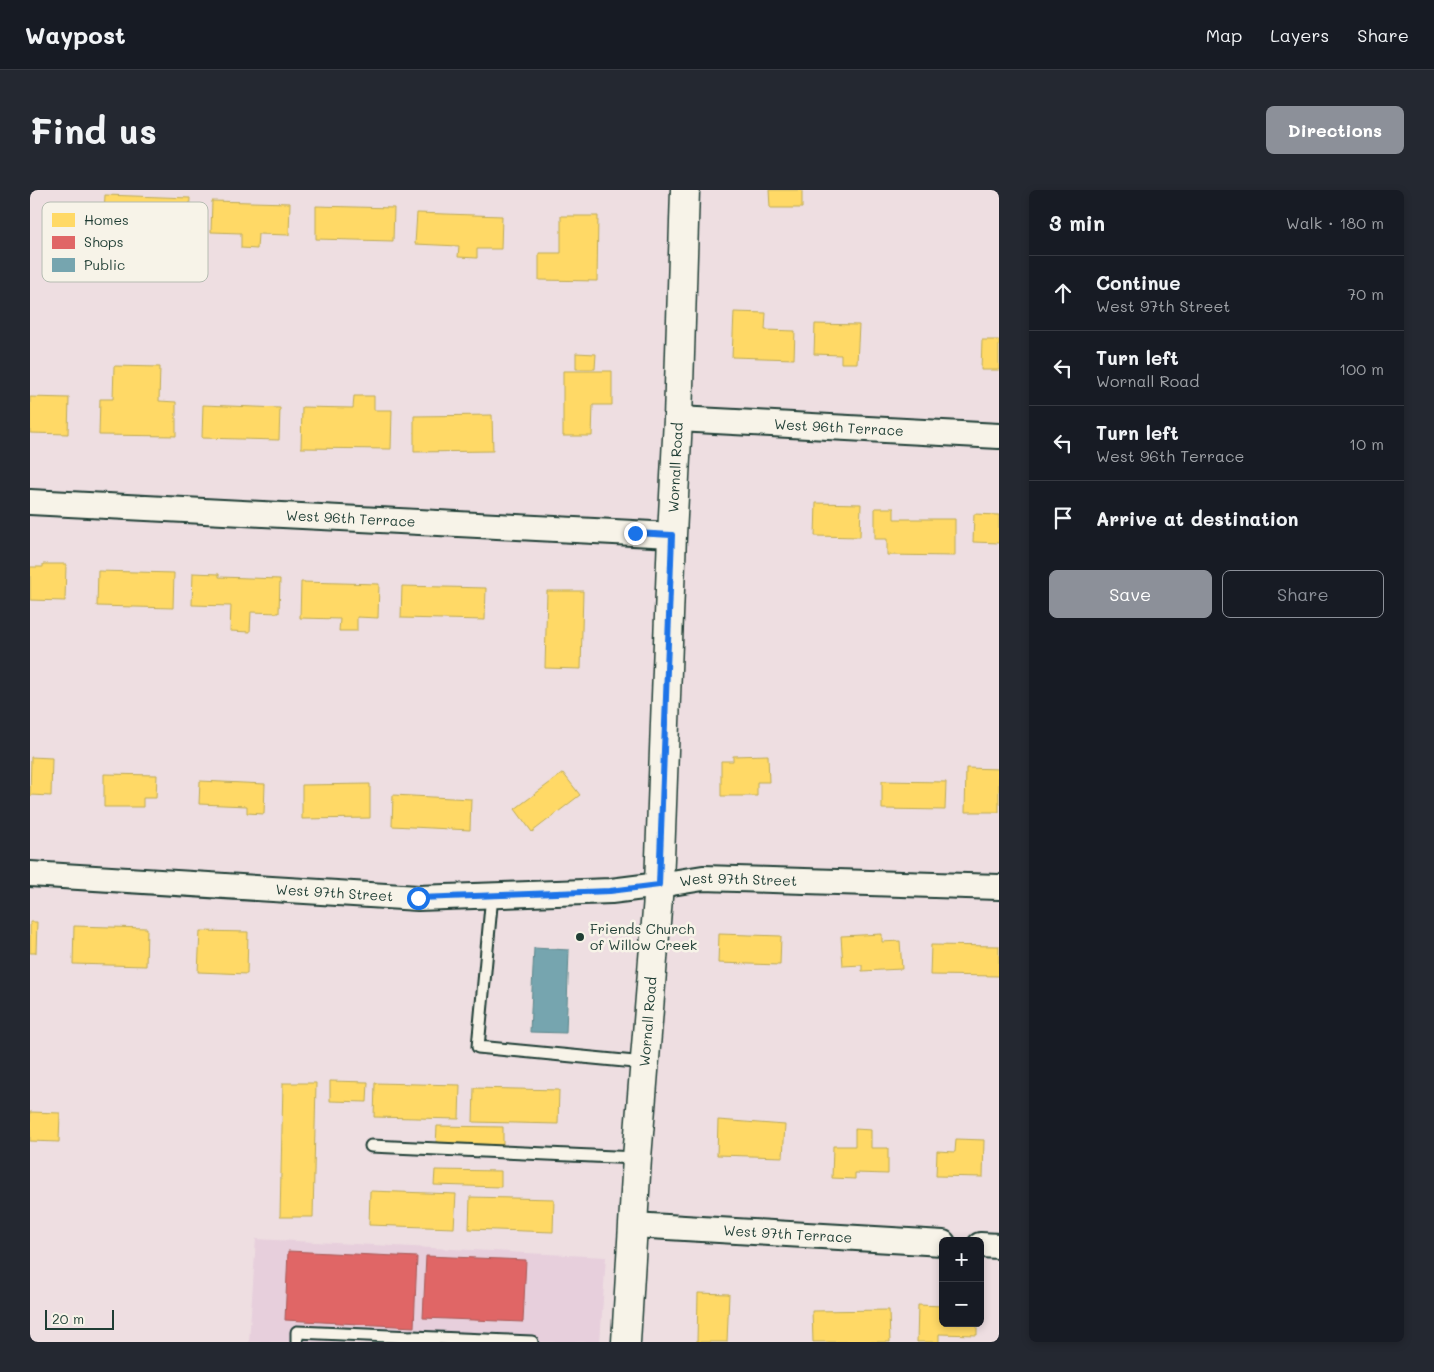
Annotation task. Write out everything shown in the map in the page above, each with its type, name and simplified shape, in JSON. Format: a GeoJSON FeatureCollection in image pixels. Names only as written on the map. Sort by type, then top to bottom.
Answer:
{"type":"FeatureCollection","features":[{"type":"Feature","properties":{"kind":"main road","name":"Wornall Road"},"geometry":{"type":"LineString","coordinates":[[626,1342],[637,1158],[659,885],[678,419],[685,190]]}},
{"type":"Feature","properties":{"kind":"street","name":"West 96th Terrace"},"geometry":{"type":"LineString","coordinates":[[678,419],[999,436]]}},
{"type":"Feature","properties":{"kind":"street","name":"West 96th Terrace"},"geometry":{"type":"LineString","coordinates":[[30,502],[672,535]]}},
{"type":"Feature","properties":{"kind":"street","name":"West 97th Street"},"geometry":{"type":"LineString","coordinates":[[30,874],[418,898],[610,891],[703,878],[999,887]]}},
{"type":"Feature","properties":{"kind":"street","name":"West 97th Terrace"},"geometry":{"type":"LineString","coordinates":[[633,1225],[939,1243]]}},
{"type":"Feature","properties":{"kind":"street"},"geometry":{"type":"LineString","coordinates":[[984,1245],[999,1246]]}},
{"type":"Feature","properties":{"kind":"lane"},"geometry":{"type":"LineString","coordinates":[[492,895],[478,1047],[645,1063]]}},
{"type":"Feature","properties":{"kind":"lane"},"geometry":{"type":"LineString","coordinates":[[371,1146],[637,1158]]}},
{"type":"Feature","properties":{"kind":"lane"},"geometry":{"type":"LineString","coordinates":[[297,1342],[297,1332],[412,1339],[532,1342]]}},
{"type":"Feature","properties":{"kind":"shaded area"},"geometry":{"type":"Polygon","coordinates":[[[256,1239],[606,1257],[600,1342],[249,1342],[256,1239]]]}},
{"type":"Feature","properties":{"kind":"building: Homes"},"geometry":{"type":"Polygon","coordinates":[[[769,190],[802,190],[802,208],[770,208],[769,190]]]}},
{"type":"Feature","properties":{"kind":"building: Homes"},"geometry":{"type":"Polygon","coordinates":[[[105,195],[190,198],[190,202],[105,202],[105,195]]]}},
{"type":"Feature","properties":{"kind":"building: Homes"},"geometry":{"type":"Polygon","coordinates":[[[212,201],[290,203],[289,235],[258,234],[257,249],[241,248],[241,233],[211,232],[212,201]]]}},
{"type":"Feature","properties":{"kind":"building: Homes"},"geometry":{"type":"Polygon","coordinates":[[[316,206],[394,208],[393,241],[316,239],[316,206]]]}},
{"type":"Feature","properties":{"kind":"building: Homes"},"geometry":{"type":"Polygon","coordinates":[[[417,213],[502,216],[501,249],[477,249],[477,258],[458,257],[459,246],[415,244],[417,213]]]}},
{"type":"Feature","properties":{"kind":"building: Homes"},"geometry":{"type":"Polygon","coordinates":[[[561,216],[598,216],[597,281],[539,280],[539,253],[561,253],[561,216]]]}},
{"type":"Feature","properties":{"kind":"building: Homes"},"geometry":{"type":"Polygon","coordinates":[[[734,312],[766,313],[765,330],[795,331],[794,359],[732,357],[734,312]]]}},
{"type":"Feature","properties":{"kind":"building: Homes"},"geometry":{"type":"Polygon","coordinates":[[[815,324],[859,325],[857,363],[841,363],[841,355],[814,354],[815,324]]]}},
{"type":"Feature","properties":{"kind":"building: Homes"},"geometry":{"type":"Polygon","coordinates":[[[982,340],[999,340],[999,370],[981,370],[982,340]]]}},
{"type":"Feature","properties":{"kind":"building: Homes"},"geometry":{"type":"Polygon","coordinates":[[[576,353],[596,354],[595,369],[576,369],[576,353]]]}},
{"type":"Feature","properties":{"kind":"building: Homes"},"geometry":{"type":"Polygon","coordinates":[[[114,366],[160,367],[159,401],[176,402],[176,436],[99,435],[100,399],[113,399],[114,366]]]}},
{"type":"Feature","properties":{"kind":"building: Homes"},"geometry":{"type":"Polygon","coordinates":[[[563,371],[612,371],[612,405],[593,405],[592,436],[563,436],[563,371]]]}},
{"type":"Feature","properties":{"kind":"building: Homes"},"geometry":{"type":"Polygon","coordinates":[[[354,396],[374,396],[374,410],[392,410],[391,449],[301,448],[302,407],[353,408],[354,396]]]}},
{"type":"Feature","properties":{"kind":"building: Homes"},"geometry":{"type":"Polygon","coordinates":[[[30,397],[69,398],[68,434],[30,433],[30,397]]]}},
{"type":"Feature","properties":{"kind":"building: Homes"},"geometry":{"type":"Polygon","coordinates":[[[203,405],[280,408],[279,440],[202,438],[203,405]]]}},
{"type":"Feature","properties":{"kind":"building: Homes"},"geometry":{"type":"Polygon","coordinates":[[[492,415],[493,451],[414,452],[414,416],[492,415]]]}},
{"type":"Feature","properties":{"kind":"building: Homes"},"geometry":{"type":"Polygon","coordinates":[[[816,503],[861,504],[860,537],[815,536],[816,503]]]}},
{"type":"Feature","properties":{"kind":"building: Homes"},"geometry":{"type":"Polygon","coordinates":[[[875,508],[894,508],[894,519],[955,519],[955,556],[887,555],[887,539],[875,539],[875,508]]]}},
{"type":"Feature","properties":{"kind":"building: Homes"},"geometry":{"type":"Polygon","coordinates":[[[974,514],[999,515],[999,543],[973,542],[974,514]]]}},
{"type":"Feature","properties":{"kind":"building: Homes"},"geometry":{"type":"Polygon","coordinates":[[[43,564],[66,564],[65,601],[30,600],[30,567],[43,567],[43,564]]]}},
{"type":"Feature","properties":{"kind":"building: Homes"},"geometry":{"type":"Polygon","coordinates":[[[98,571],[174,573],[173,608],[97,606],[98,571]]]}},
{"type":"Feature","properties":{"kind":"building: Homes"},"geometry":{"type":"Polygon","coordinates":[[[193,573],[219,574],[219,577],[280,579],[279,613],[251,612],[250,632],[230,631],[231,606],[192,605],[193,573]]]}},
{"type":"Feature","properties":{"kind":"building: Homes"},"geometry":{"type":"Polygon","coordinates":[[[301,582],[379,584],[378,618],[357,617],[357,631],[339,631],[340,619],[300,618],[301,582]]]}},
{"type":"Feature","properties":{"kind":"building: Homes"},"geometry":{"type":"Polygon","coordinates":[[[402,586],[486,588],[485,620],[401,618],[402,586]]]}},
{"type":"Feature","properties":{"kind":"building: Homes"},"geometry":{"type":"Polygon","coordinates":[[[547,591],[583,591],[581,669],[545,668],[547,591]]]}},
{"type":"Feature","properties":{"kind":"building: Homes"},"geometry":{"type":"Polygon","coordinates":[[[768,755],[769,782],[757,782],[757,796],[721,796],[721,761],[733,761],[733,756],[768,755]]]}},
{"type":"Feature","properties":{"kind":"building: Homes"},"geometry":{"type":"Polygon","coordinates":[[[31,757],[52,758],[51,796],[30,795],[31,757]]]}},
{"type":"Feature","properties":{"kind":"building: Homes"},"geometry":{"type":"Polygon","coordinates":[[[966,768],[999,769],[999,812],[965,812],[966,768]]]}},
{"type":"Feature","properties":{"kind":"building: Homes"},"geometry":{"type":"Polygon","coordinates":[[[563,773],[580,795],[532,832],[515,809],[563,773]]]}},
{"type":"Feature","properties":{"kind":"building: Homes"},"geometry":{"type":"Polygon","coordinates":[[[104,774],[157,775],[156,798],[143,798],[143,807],[104,807],[104,774]]]}},
{"type":"Feature","properties":{"kind":"building: Homes"},"geometry":{"type":"Polygon","coordinates":[[[200,781],[265,784],[264,814],[247,813],[247,806],[199,804],[200,781]]]}},
{"type":"Feature","properties":{"kind":"building: Homes"},"geometry":{"type":"Polygon","coordinates":[[[882,781],[946,782],[945,810],[882,809],[882,781]]]}},
{"type":"Feature","properties":{"kind":"building: Homes"},"geometry":{"type":"Polygon","coordinates":[[[370,784],[370,818],[302,819],[302,785],[370,784]]]}},
{"type":"Feature","properties":{"kind":"building: Homes"},"geometry":{"type":"Polygon","coordinates":[[[393,795],[471,799],[470,830],[392,826],[393,795]]]}},
{"type":"Feature","properties":{"kind":"building: Homes"},"geometry":{"type":"Polygon","coordinates":[[[30,922],[37,922],[36,953],[30,953],[30,922]]]}},
{"type":"Feature","properties":{"kind":"building: Homes"},"geometry":{"type":"Polygon","coordinates":[[[74,926],[147,928],[146,966],[73,964],[74,926]]]}},
{"type":"Feature","properties":{"kind":"building: Homes"},"geometry":{"type":"Polygon","coordinates":[[[200,931],[248,932],[247,974],[198,972],[200,931]]]}},
{"type":"Feature","properties":{"kind":"building: Homes"},"geometry":{"type":"Polygon","coordinates":[[[719,934],[781,936],[780,965],[718,963],[719,934]]]}},
{"type":"Feature","properties":{"kind":"building: Homes"},"geometry":{"type":"Polygon","coordinates":[[[882,934],[882,942],[900,941],[902,969],[862,971],[862,965],[843,966],[841,936],[882,934]]]}},
{"type":"Feature","properties":{"kind":"building: Homes"},"geometry":{"type":"Polygon","coordinates":[[[931,945],[999,946],[999,976],[930,975],[931,945]]]}},
{"type":"Feature","properties":{"kind":"building: Homes"},"geometry":{"type":"Polygon","coordinates":[[[330,1081],[368,1082],[367,1102],[330,1101],[330,1081]]]}},
{"type":"Feature","properties":{"kind":"building: Homes"},"geometry":{"type":"Polygon","coordinates":[[[283,1083],[316,1083],[313,1217],[280,1217],[283,1083]]]}},
{"type":"Feature","properties":{"kind":"building: Homes"},"geometry":{"type":"Polygon","coordinates":[[[375,1083],[460,1085],[459,1119],[374,1117],[375,1083]]]}},
{"type":"Feature","properties":{"kind":"building: Homes"},"geometry":{"type":"Polygon","coordinates":[[[474,1088],[559,1090],[558,1124],[473,1122],[474,1088]]]}},
{"type":"Feature","properties":{"kind":"building: Homes"},"geometry":{"type":"Polygon","coordinates":[[[30,1112],[60,1113],[59,1142],[30,1141],[30,1112]]]}},
{"type":"Feature","properties":{"kind":"building: Homes"},"geometry":{"type":"Polygon","coordinates":[[[718,1120],[785,1125],[783,1157],[717,1155],[718,1120]]]}},
{"type":"Feature","properties":{"kind":"building: Homes"},"geometry":{"type":"Polygon","coordinates":[[[437,1126],[503,1127],[503,1146],[436,1145],[437,1126]]]}},
{"type":"Feature","properties":{"kind":"building: Homes"},"geometry":{"type":"Polygon","coordinates":[[[855,1129],[871,1130],[871,1148],[888,1148],[888,1174],[855,1173],[855,1179],[832,1178],[833,1146],[855,1146],[855,1129]]]}},
{"type":"Feature","properties":{"kind":"building: Homes"},"geometry":{"type":"Polygon","coordinates":[[[956,1139],[984,1140],[983,1177],[936,1176],[937,1151],[955,1152],[956,1139]]]}},
{"type":"Feature","properties":{"kind":"building: Homes"},"geometry":{"type":"Polygon","coordinates":[[[435,1170],[501,1171],[501,1187],[434,1185],[435,1170]]]}},
{"type":"Feature","properties":{"kind":"building: Homes"},"geometry":{"type":"Polygon","coordinates":[[[370,1191],[456,1194],[454,1228],[369,1225],[370,1191]]]}},
{"type":"Feature","properties":{"kind":"building: Homes"},"geometry":{"type":"Polygon","coordinates":[[[470,1197],[554,1199],[553,1232],[469,1229],[470,1197]]]}},
{"type":"Feature","properties":{"kind":"building: Homes"},"geometry":{"type":"Polygon","coordinates":[[[698,1293],[729,1294],[727,1342],[697,1342],[698,1293]]]}},
{"type":"Feature","properties":{"kind":"building: Homes"},"geometry":{"type":"Polygon","coordinates":[[[918,1305],[939,1306],[939,1327],[977,1327],[977,1335],[939,1334],[939,1342],[917,1342],[918,1305]]]}},
{"type":"Feature","properties":{"kind":"building: Homes"},"geometry":{"type":"Polygon","coordinates":[[[889,1310],[890,1342],[813,1342],[812,1311],[889,1310]]]}},
{"type":"Feature","properties":{"kind":"building: Shops"},"geometry":{"type":"Polygon","coordinates":[[[288,1251],[417,1257],[414,1327],[285,1320],[288,1251]]]}},
{"type":"Feature","properties":{"kind":"building: Shops"},"geometry":{"type":"Polygon","coordinates":[[[426,1256],[526,1260],[523,1322],[423,1318],[426,1256]]]}},
{"type":"Feature","properties":{"kind":"building: Public"},"geometry":{"type":"Polygon","coordinates":[[[534,948],[569,950],[566,1033],[530,1032],[534,948]]]}},
{"type":"Feature","properties":{"kind":"place","name":"Friends Church of Willow Creek"},"geometry":{"type":"Point","coordinates":[580,937]}},
{"type":"Feature","properties":{"kind":"route"},"geometry":{"type":"LineString","coordinates":[[418,898],[610,891],[659,885],[672,535],[635,533]]}}]}
